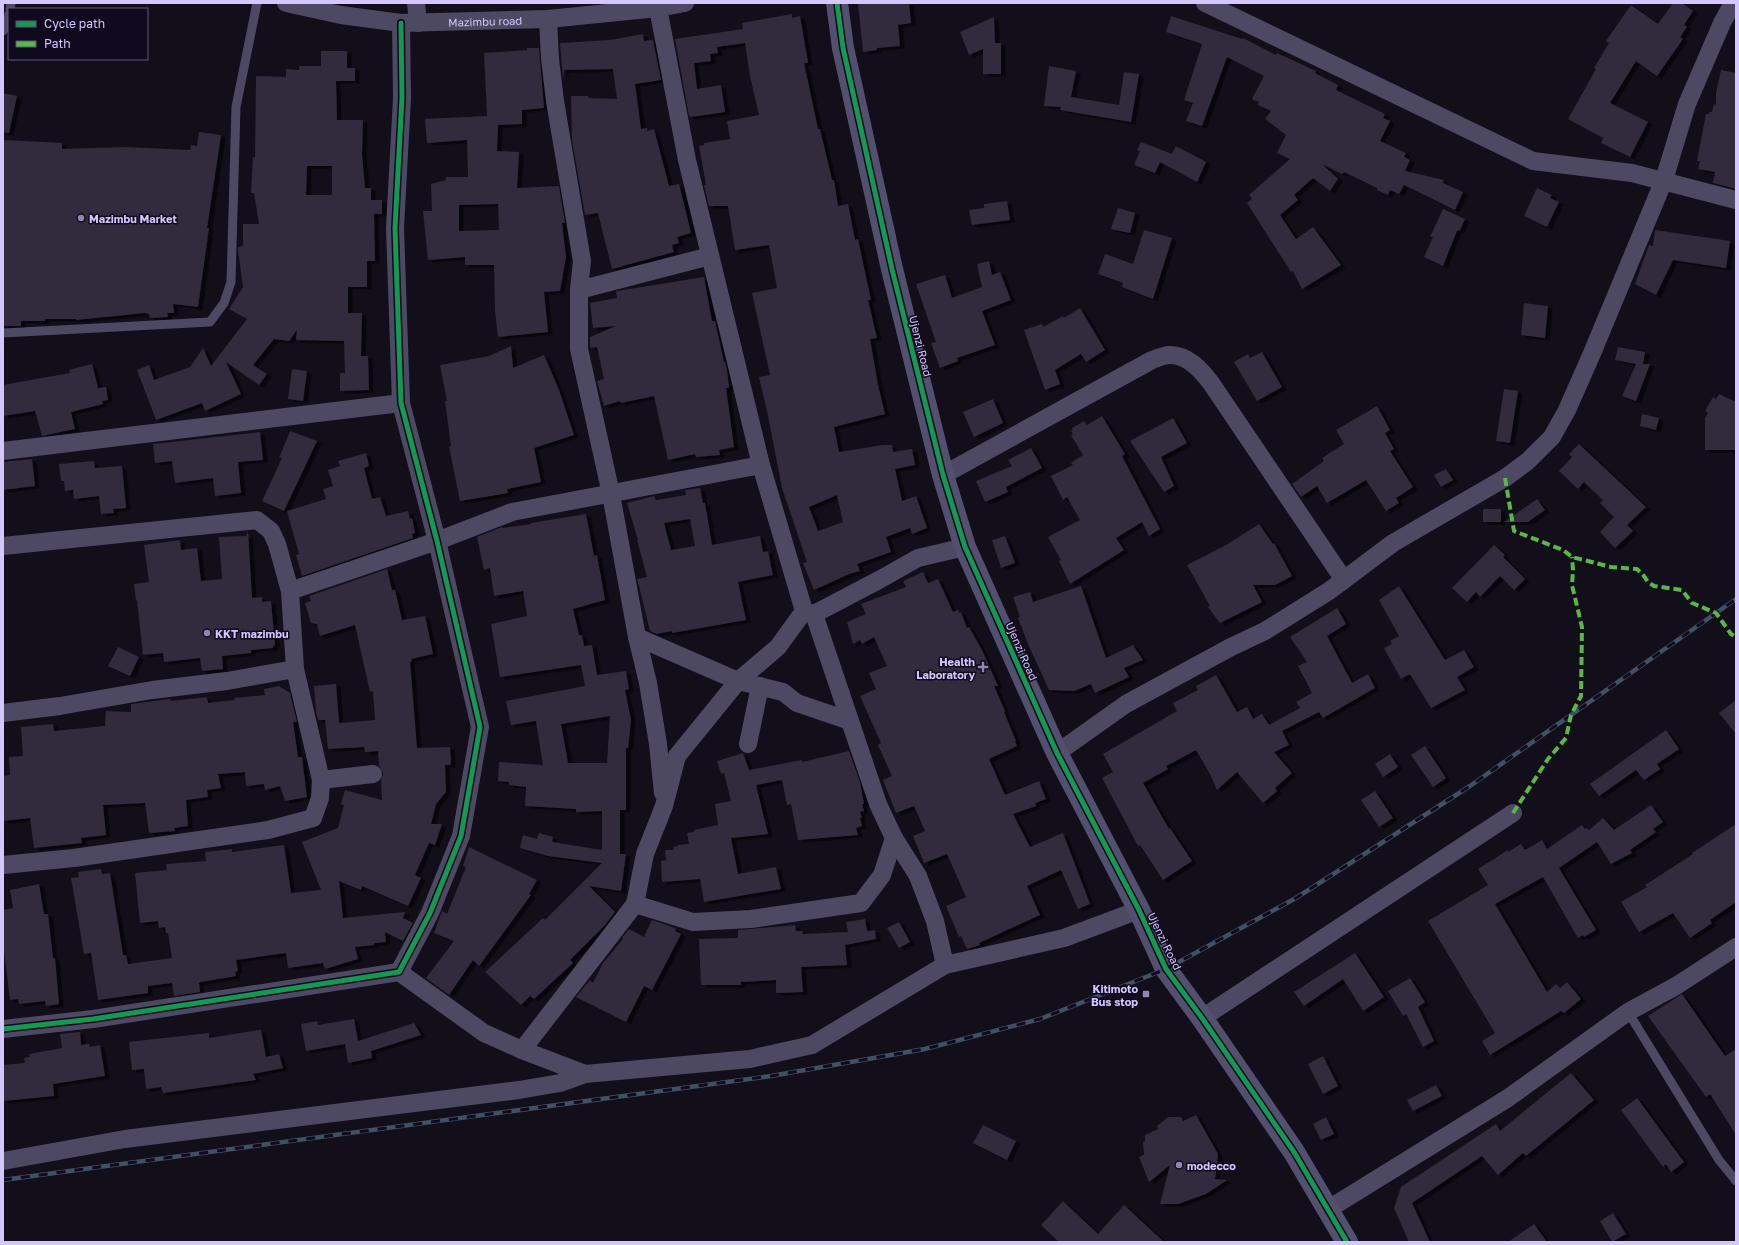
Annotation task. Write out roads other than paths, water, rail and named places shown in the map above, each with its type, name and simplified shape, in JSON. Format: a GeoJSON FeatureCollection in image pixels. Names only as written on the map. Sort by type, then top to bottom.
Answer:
{"type":"FeatureCollection","features":[{"type":"Feature","properties":{"kind":"street","name":"Mazimbu road"},"geometry":{"type":"LineString","coordinates":[[286,3],[341,15],[410,23],[548,19],[617,7],[658,8],[685,3]]}},
{"type":"Feature","properties":{"kind":"street"},"geometry":{"type":"LineString","coordinates":[[399,972],[430,913],[461,836],[480,727],[437,541],[401,403],[395,228],[402,98],[410,23],[416,3]]}},
{"type":"Feature","properties":{"kind":"street","name":"Ujenzi Road"},"geometry":{"type":"LineString","coordinates":[[837,3],[843,48],[892,269],[943,475],[965,547],[1057,753],[1139,910],[1166,969],[1202,1018],[1294,1152],[1347,1242]]}},
{"type":"Feature","properties":{"kind":"street"},"geometry":{"type":"LineString","coordinates":[[1205,3],[1533,161],[1632,173],[1664,180],[1691,189],[1736,200]]}},
{"type":"Feature","properties":{"kind":"street"},"geometry":{"type":"LineString","coordinates":[[1057,753],[1126,704],[1231,647],[1265,631],[1344,580],[1399,540],[1505,478],[1528,461],[1552,437],[1567,410],[1593,351],[1664,180],[1687,104],[1729,25],[1733,3]]}},
{"type":"Feature","properties":{"kind":"street"},"geometry":{"type":"LineString","coordinates":[[658,8],[687,160],[745,393],[761,465],[809,612],[850,721],[878,804],[894,838],[918,876],[935,921],[945,965]]}},
{"type":"Feature","properties":{"kind":"street"},"geometry":{"type":"LineString","coordinates":[[548,19],[554,101],[582,260],[579,290],[579,349],[611,494],[637,637],[650,698],[658,744],[664,806]]}},
{"type":"Feature","properties":{"kind":"street"},"geometry":{"type":"LineString","coordinates":[[579,290],[710,256]]}},
{"type":"Feature","properties":{"kind":"street"},"geometry":{"type":"LineString","coordinates":[[943,475],[1152,360],[1170,355],[1186,360],[1199,368],[1211,383],[1344,580]]}},
{"type":"Feature","properties":{"kind":"street"},"geometry":{"type":"LineString","coordinates":[[3,451],[401,403]]}},
{"type":"Feature","properties":{"kind":"street"},"geometry":{"type":"LineString","coordinates":[[290,591],[437,541],[512,512],[761,465]]}},
{"type":"Feature","properties":{"kind":"street"},"geometry":{"type":"LineString","coordinates":[[3,546],[257,520],[271,531],[277,544],[290,591],[295,669],[321,780],[320,798],[313,818],[268,830],[74,858],[3,865]]}},
{"type":"Feature","properties":{"kind":"street"},"geometry":{"type":"LineString","coordinates":[[522,1050],[635,904],[645,854],[664,806],[677,756],[738,681],[778,647],[809,612],[878,580],[918,558],[965,547]]}},
{"type":"Feature","properties":{"kind":"street"},"geometry":{"type":"LineString","coordinates":[[637,637],[738,681],[783,692],[797,703],[850,721]]}},
{"type":"Feature","properties":{"kind":"street"},"geometry":{"type":"LineString","coordinates":[[3,713],[60,706],[152,690],[227,681],[295,669]]}},
{"type":"Feature","properties":{"kind":"street"},"geometry":{"type":"LineString","coordinates":[[748,744],[760,686]]}},
{"type":"Feature","properties":{"kind":"street"},"geometry":{"type":"LineString","coordinates":[[321,780],[373,774]]}},
{"type":"Feature","properties":{"kind":"street"},"geometry":{"type":"LineString","coordinates":[[1202,1018],[1512,813]]}},
{"type":"Feature","properties":{"kind":"street"},"geometry":{"type":"LineString","coordinates":[[635,904],[693,922],[751,919],[861,903],[882,875],[894,838]]}},
{"type":"Feature","properties":{"kind":"street"},"geometry":{"type":"LineString","coordinates":[[3,1161],[125,1139],[519,1090],[560,1083],[585,1074],[750,1059],[812,1045],[945,965],[1064,938],[1139,910]]}},
{"type":"Feature","properties":{"kind":"street"},"geometry":{"type":"LineString","coordinates":[[1327,1210],[1508,1098],[1628,1012],[1676,986],[1736,947]]}},
{"type":"Feature","properties":{"kind":"street"},"geometry":{"type":"LineString","coordinates":[[3,1029],[93,1019],[399,972],[484,1033],[522,1050],[585,1074]]}},
{"type":"Feature","properties":{"kind":"lane"},"geometry":{"type":"LineString","coordinates":[[3,333],[210,322],[224,304],[231,282],[236,107],[257,3]]}},
{"type":"Feature","properties":{"kind":"lane"},"geometry":{"type":"LineString","coordinates":[[3,31],[7,25],[8,20]]}},
{"type":"Feature","properties":{"kind":"lane"},"geometry":{"type":"LineString","coordinates":[[1628,1012],[1719,1160],[1736,1181]]}},
{"type":"Feature","properties":{"kind":"railway"},"geometry":{"type":"LineString","coordinates":[[3,1180],[771,1076],[925,1049],[1040,1019],[1166,969],[1296,898],[1470,786],[1736,599]]}},
{"type":"Feature","properties":{"kind":"place","name":"Mazimbu Market"},"geometry":{"type":"Point","coordinates":[81,218]}},
{"type":"Feature","properties":{"kind":"place","name":"KKT mazimbu"},"geometry":{"type":"Point","coordinates":[207,633]}},
{"type":"Feature","properties":{"kind":"place","name":"Health Laboratory"},"geometry":{"type":"Point","coordinates":[983,667]}},
{"type":"Feature","properties":{"kind":"place","name":"Kitimoto Bus stop"},"geometry":{"type":"Point","coordinates":[1146,994]}},
{"type":"Feature","properties":{"kind":"place","name":"modecco"},"geometry":{"type":"Point","coordinates":[1179,1165]}}]}
